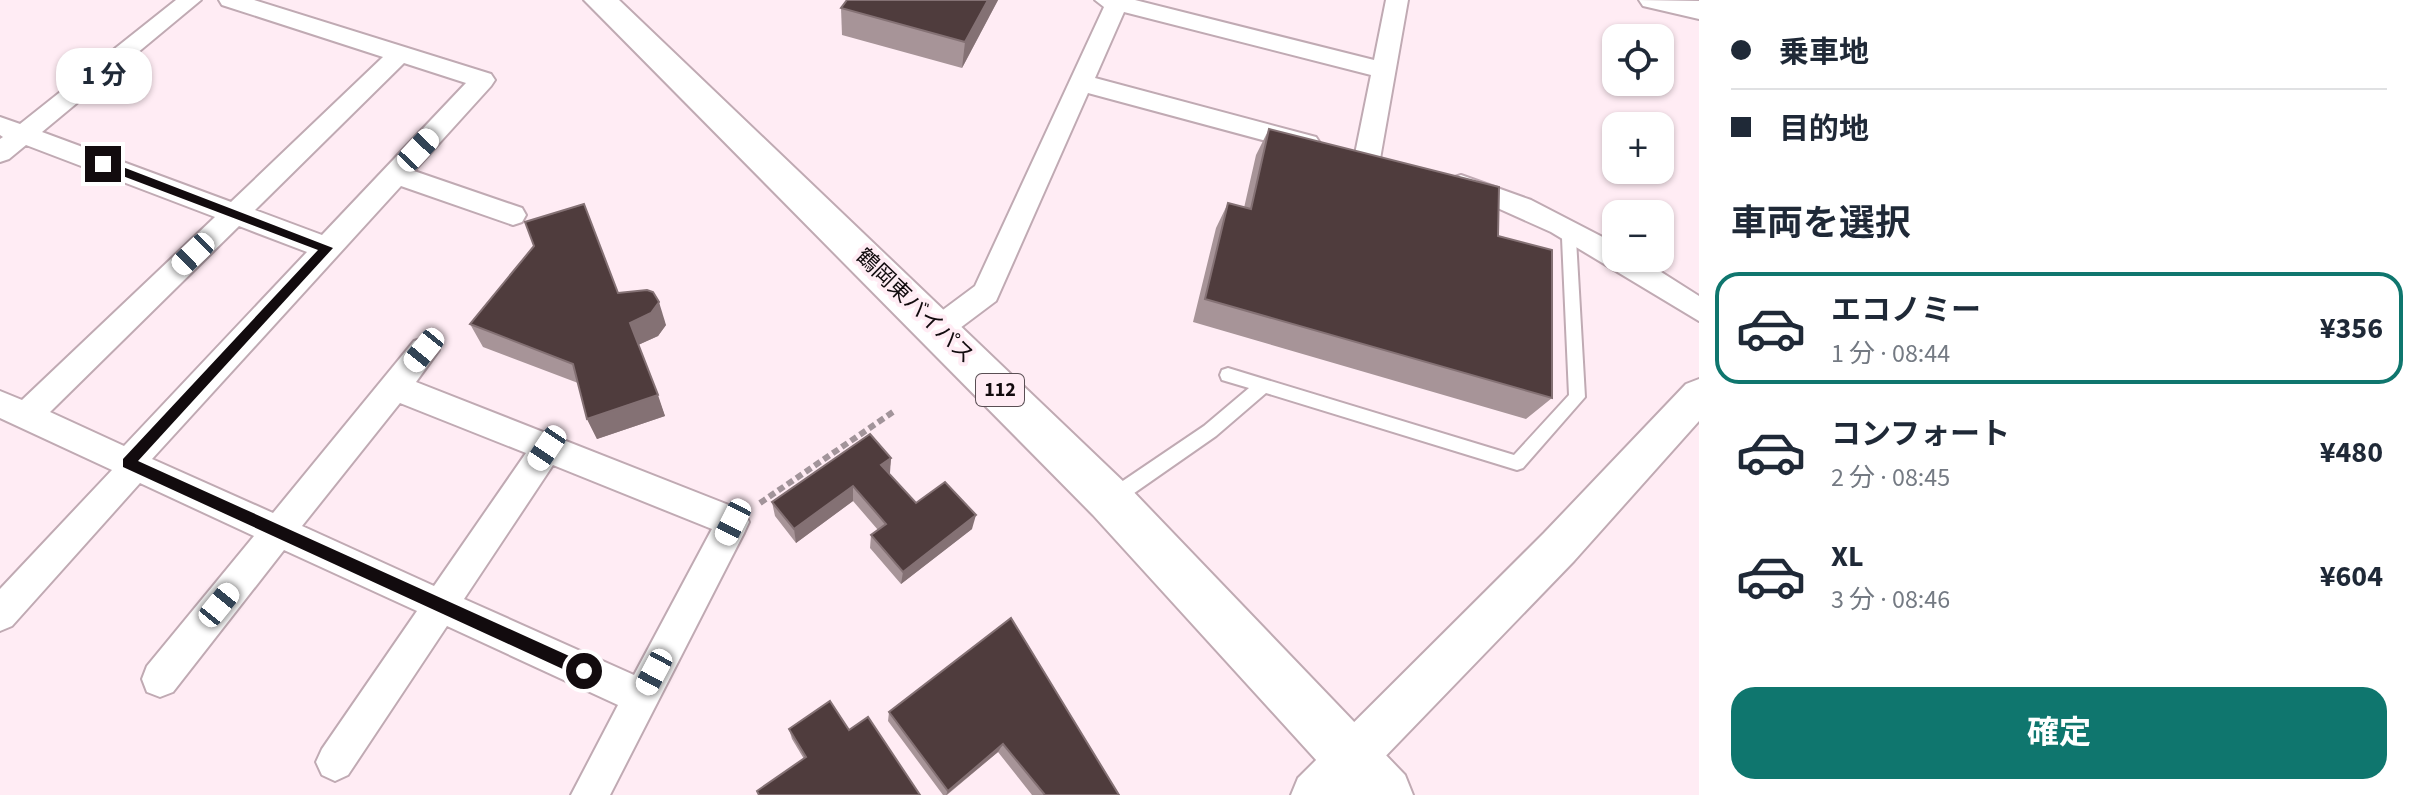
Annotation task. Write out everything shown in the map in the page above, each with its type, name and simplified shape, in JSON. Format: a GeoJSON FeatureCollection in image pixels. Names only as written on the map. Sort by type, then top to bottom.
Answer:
{"type":"FeatureCollection","features":[{"type":"Feature","properties":{"kind":"highway","name":"鶴岡東バイパス"},"geometry":{"type":"LineString","coordinates":[[600,0],[1110,500],[1385,795]]}},
{"type":"Feature","properties":{"kind":"street"},"geometry":{"type":"LineString","coordinates":[[0,153],[12,130],[190,0]]}},
{"type":"Feature","properties":{"kind":"street"},"geometry":{"type":"LineString","coordinates":[[0,614],[327,248],[483,80],[230,0]]}},
{"type":"Feature","properties":{"kind":"street"},"geometry":{"type":"LineString","coordinates":[[1081,83],[1379,162],[1384,70],[1397,0]]}},
{"type":"Feature","properties":{"kind":"street"},"geometry":{"type":"LineString","coordinates":[[1653,0],[1699,10]]}},
{"type":"Feature","properties":{"kind":"street"},"geometry":{"type":"LineString","coordinates":[[938,329],[986,293],[1081,83],[1112,1],[1384,70]]}},
{"type":"Feature","properties":{"kind":"street"},"geometry":{"type":"LineString","coordinates":[[400,54],[235,213],[13,410],[641,697]]}},
{"type":"Feature","properties":{"kind":"street"},"geometry":{"type":"LineString","coordinates":[[12,130],[327,248]]}},
{"type":"Feature","properties":{"kind":"street"},"geometry":{"type":"LineString","coordinates":[[396,174],[513,215]]}},
{"type":"Feature","properties":{"kind":"street"},"geometry":{"type":"LineString","coordinates":[[1442,179],[1506,197],[1575,231],[1602,248]]}},
{"type":"Feature","properties":{"kind":"street"},"geometry":{"type":"LineString","coordinates":[[1639,272],[1699,310]]}},
{"type":"Feature","properties":{"kind":"street"},"geometry":{"type":"LineString","coordinates":[[160,679],[424,350]]}},
{"type":"Feature","properties":{"kind":"street"},"geometry":{"type":"LineString","coordinates":[[394,387],[733,522],[590,795]]}},
{"type":"Feature","properties":{"kind":"street"},"geometry":{"type":"LineString","coordinates":[[1315,795],[1559,547],[1699,395]]}},
{"type":"Feature","properties":{"kind":"street"},"geometry":{"type":"LineString","coordinates":[[335,762],[547,448]]}},
{"type":"Feature","properties":{"kind":"lane"},"geometry":{"type":"LineString","coordinates":[[1228,375],[1517,463],[1577,397],[1569,238],[1575,231]]}},
{"type":"Feature","properties":{"kind":"lane"},"geometry":{"type":"LineString","coordinates":[[1110,500],[1210,431],[1263,386]]}},
{"type":"Feature","properties":{"kind":"path"},"geometry":{"type":"LineString","coordinates":[[733,522],[893,412]]}},
{"type":"Feature","properties":{"kind":"building"},"geometry":{"type":"Polygon","coordinates":[[[847,0],[988,0],[965,42],[841,8],[847,0]]]}},
{"type":"Feature","properties":{"kind":"building"},"geometry":{"type":"Polygon","coordinates":[[[1269,129],[1499,187],[1498,236],[1552,250],[1552,398],[1205,299],[1228,203],[1251,209],[1269,129]]]}},
{"type":"Feature","properties":{"kind":"building"},"geometry":{"type":"Polygon","coordinates":[[[584,204],[618,293],[647,290],[653,292],[659,302],[651,313],[630,323],[658,395],[587,419],[573,364],[470,324],[534,246],[525,222],[584,204]]]}},
{"type":"Feature","properties":{"kind":"building"},"geometry":{"type":"Polygon","coordinates":[[[870,434],[891,458],[881,465],[916,503],[945,482],[976,515],[903,572],[871,535],[886,524],[853,486],[794,529],[772,502],[870,434]]]}},
{"type":"Feature","properties":{"kind":"building"},"geometry":{"type":"Polygon","coordinates":[[[1011,618],[1119,795],[1045,795],[1003,744],[948,791],[889,712],[1011,618]]]}},
{"type":"Feature","properties":{"kind":"building"},"geometry":{"type":"Polygon","coordinates":[[[830,701],[849,730],[868,717],[920,795],[759,795],[757,791],[806,757],[789,729],[830,701]]]}},
{"type":"Feature","properties":{"kind":"route"},"geometry":{"type":"LineString","coordinates":[[103,164],[327,248],[128,463],[584,671]]}}]}
